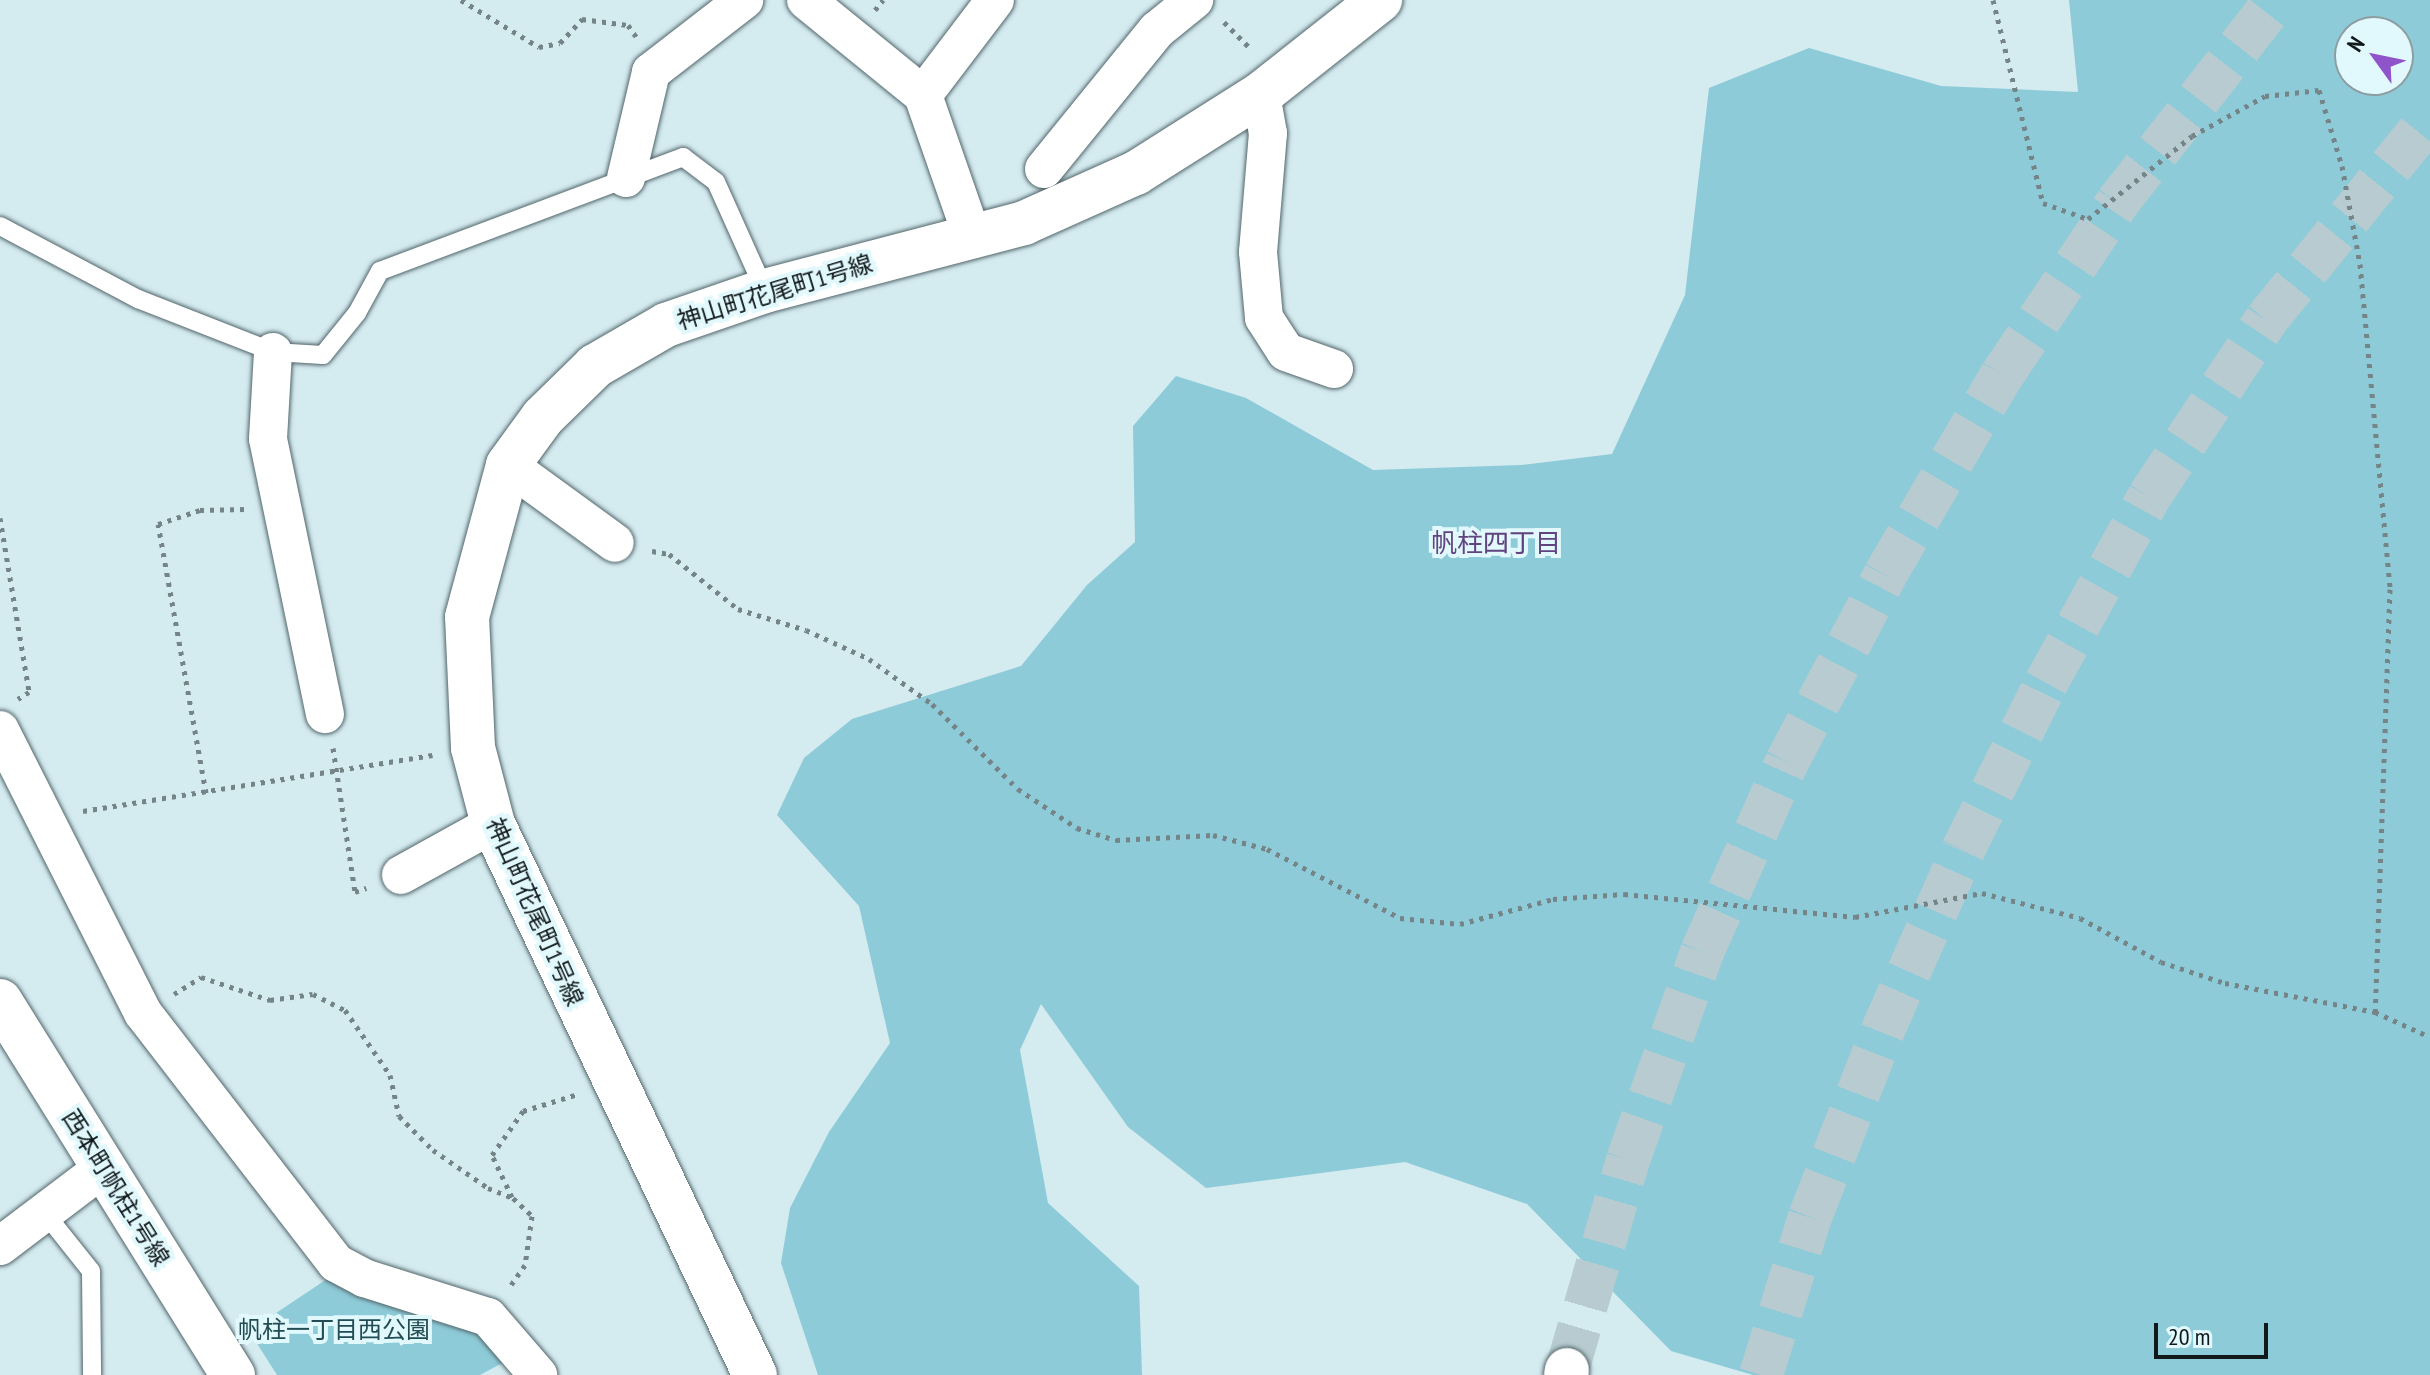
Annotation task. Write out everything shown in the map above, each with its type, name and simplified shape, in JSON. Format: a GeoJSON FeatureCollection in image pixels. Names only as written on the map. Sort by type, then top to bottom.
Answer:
{"type":"FeatureCollection","features":[{"type":"Feature","properties":{"kind":"street"},"geometry":{"type":"LineString","coordinates":[[626,178],[651,72],[744,0]]}},
{"type":"Feature","properties":{"kind":"street"},"geometry":{"type":"LineString","coordinates":[[806,0],[923,95],[972,236]]}},
{"type":"Feature","properties":{"kind":"street"},"geometry":{"type":"LineString","coordinates":[[923,95],[995,0]]}},
{"type":"Feature","properties":{"kind":"street","name":"神山町花尾町1号線"},"geometry":{"type":"LineString","coordinates":[[755,1375],[613,1084],[493,824],[473,748],[467,617],[508,465],[543,417],[595,366],[666,325],[765,291],[1024,223],[1136,173],[1270,86],[1380,0]]}},
{"type":"Feature","properties":{"kind":"street"},"geometry":{"type":"LineString","coordinates":[[1044,169],[1157,30],[1204,6]]}},
{"type":"Feature","properties":{"kind":"street"},"geometry":{"type":"LineString","coordinates":[[1270,86],[1258,252],[1264,318],[1286,352],[1334,369]]}},
{"type":"Feature","properties":{"kind":"street"},"geometry":{"type":"LineString","coordinates":[[273,352],[268,439],[325,714]]}},
{"type":"Feature","properties":{"kind":"street"},"geometry":{"type":"LineString","coordinates":[[508,465],[615,543]]}},
{"type":"Feature","properties":{"kind":"street"},"geometry":{"type":"LineString","coordinates":[[3,727],[143,1013],[336,1263],[364,1278],[488,1317],[533,1373]]}},
{"type":"Feature","properties":{"kind":"street"},"geometry":{"type":"LineString","coordinates":[[401,875],[493,824]]}},
{"type":"Feature","properties":{"kind":"street","name":"西本町帆柱1号線"},"geometry":{"type":"LineString","coordinates":[[0,1001],[233,1375]]}},
{"type":"Feature","properties":{"kind":"street"},"geometry":{"type":"LineString","coordinates":[[0,1246],[103,1168]]}},
{"type":"Feature","properties":{"kind":"lane"},"geometry":{"type":"LineString","coordinates":[[0,226],[138,299],[273,352],[323,355],[357,313],[380,271],[683,157],[716,182],[765,291]]}},
{"type":"Feature","properties":{"kind":"lane"},"geometry":{"type":"LineString","coordinates":[[44,1212],[91,1271],[92,1375]]}},
{"type":"Feature","properties":{"kind":"path"},"geometry":{"type":"LineString","coordinates":[[461,0],[539,47],[560,43],[582,19],[628,25],[643,47],[651,72]]}},
{"type":"Feature","properties":{"kind":"path"},"geometry":{"type":"LineString","coordinates":[[1993,0],[2043,203],[2088,219],[2192,136],[2265,96],[2319,90],[2342,166],[2360,264],[2390,589],[2375,1012]]}},
{"type":"Feature","properties":{"kind":"path"},"geometry":{"type":"LineString","coordinates":[[1204,6],[1270,86]]}},
{"type":"Feature","properties":{"kind":"path"},"geometry":{"type":"LineString","coordinates":[[200,510],[158,524],[206,793]]}},
{"type":"Feature","properties":{"kind":"path"},"geometry":{"type":"LineString","coordinates":[[0,518],[29,692],[3,727]]}},
{"type":"Feature","properties":{"kind":"path"},"geometry":{"type":"LineString","coordinates":[[615,543],[669,554],[738,609],[806,630],[869,659],[932,704],[1018,789],[1077,828],[1116,840],[1213,835],[1267,849],[1400,918],[1460,924],[1553,899],[1624,894],[1855,917],[1982,893],[2080,918],[2161,962],[2225,983],[2375,1012],[2430,1037]]}},
{"type":"Feature","properties":{"kind":"path"},"geometry":{"type":"LineString","coordinates":[[325,714],[339,773],[355,892]]}},
{"type":"Feature","properties":{"kind":"path"},"geometry":{"type":"LineString","coordinates":[[46,817],[339,773],[473,748]]}},
{"type":"Feature","properties":{"kind":"path"},"geometry":{"type":"LineString","coordinates":[[143,1013],[201,977],[270,1000],[313,994],[345,1010],[390,1075],[399,1116],[433,1150],[488,1188],[513,1198]]}},
{"type":"Feature","properties":{"kind":"path"},"geometry":{"type":"LineString","coordinates":[[488,1317],[525,1265],[532,1216],[513,1198],[492,1155],[523,1111],[613,1084]]}},
{"type":"Feature","properties":{"kind":"green space"},"geometry":{"type":"Polygon","coordinates":[[[2069,0],[2430,0],[2430,1375],[1753,1375],[1671,1351],[1527,1204],[1405,1162],[1206,1188],[1128,1127],[1041,1004],[1020,1050],[1048,1203],[1139,1286],[1142,1375],[818,1375],[781,1263],[790,1208],[829,1132],[890,1043],[859,906],[777,815],[804,758],[852,719],[1021,666],[1087,585],[1135,542],[1133,426],[1176,376],[1246,398],[1373,470],[1521,465],[1612,454],[1685,295],[1709,88],[1809,48],[1941,86],[2078,92],[2069,0]]]}},
{"type":"Feature","properties":{"kind":"green space","name":"帆柱一丁目西公園"},"geometry":{"type":"Polygon","coordinates":[[[330,1277],[479,1329],[506,1361],[480,1375],[277,1375],[249,1331],[330,1277]]]}},
{"type":"Feature","properties":{"kind":"tunnel"},"geometry":{"type":"LineString","coordinates":[[1567,1370],[1628,1160],[1702,952],[1787,762],[1885,575],[2002,375],[2117,203],[2276,0]]}},
{"type":"Feature","properties":{"kind":"tunnel"},"geometry":{"type":"LineString","coordinates":[[1761,1375],[1810,1217],[1882,1032],[1963,850],[2046,683],[2149,497],[2266,320],[2430,118]]}},
{"type":"Feature","properties":{"kind":"district","name":"帆柱四丁目"},"geometry":{"type":"Point","coordinates":[1496,543]}}]}
